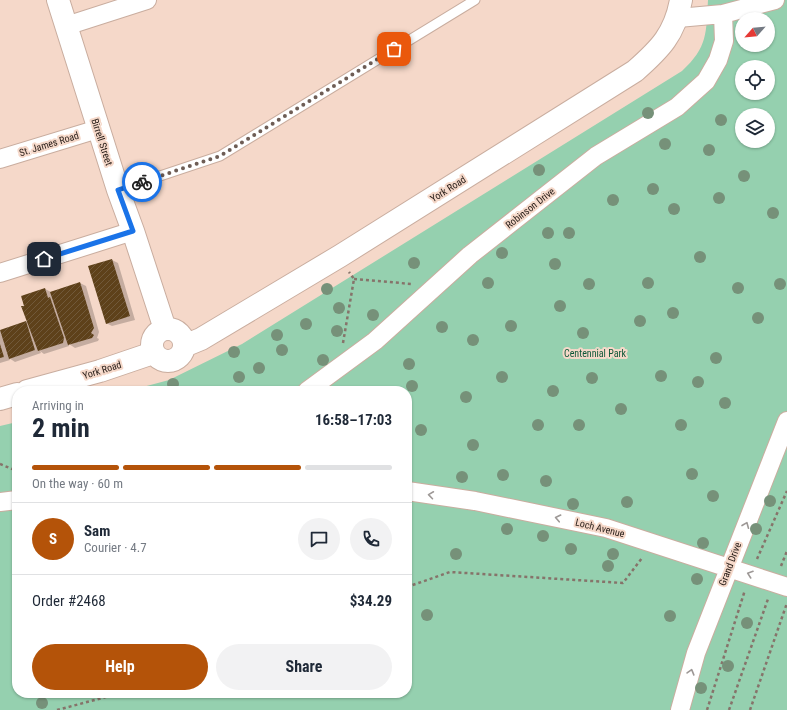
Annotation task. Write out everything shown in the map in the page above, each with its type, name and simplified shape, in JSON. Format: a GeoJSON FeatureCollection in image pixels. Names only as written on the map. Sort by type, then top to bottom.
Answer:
{"type":"FeatureCollection","features":[{"type":"Feature","properties":{"kind":"main road","name":"Birrell Street"},"geometry":{"type":"LineString","coordinates":[[58,0],[98,129],[165,329]]}},
{"type":"Feature","properties":{"kind":"main road","name":"York Road"},"geometry":{"type":"LineString","coordinates":[[184,346],[202,340],[278,294],[618,83],[650,57],[665,42],[679,9]]}},
{"type":"Feature","properties":{"kind":"main road"},"geometry":{"type":"LineString","coordinates":[[165,329],[178,332],[184,346],[180,356],[172,361],[161,360],[153,353],[151,343],[153,338],[156,334],[165,329]]}},
{"type":"Feature","properties":{"kind":"main road","name":"York Road"},"geometry":{"type":"LineString","coordinates":[[46,386],[100,371],[153,353]]}},
{"type":"Feature","properties":{"kind":"main road"},"geometry":{"type":"LineString","coordinates":[[0,399],[12,395]]}},
{"type":"Feature","properties":{"kind":"street"},"geometry":{"type":"LineString","coordinates":[[66,26],[147,0]]}},
{"type":"Feature","properties":{"kind":"street"},"geometry":{"type":"LineString","coordinates":[[679,9],[723,14],[775,0]]}},
{"type":"Feature","properties":{"kind":"street","name":"Robinson Drive"},"geometry":{"type":"LineString","coordinates":[[314,386],[375,341],[470,255],[596,156],[677,107],[706,81],[718,60],[724,41],[723,14]]}},
{"type":"Feature","properties":{"kind":"street","name":"St. James Road"},"geometry":{"type":"LineString","coordinates":[[0,159],[98,129]]}},
{"type":"Feature","properties":{"kind":"street"},"geometry":{"type":"LineString","coordinates":[[0,273],[133,231]]}},
{"type":"Feature","properties":{"kind":"street","name":"Grand Drive"},"geometry":{"type":"LineString","coordinates":[[680,710],[696,653],[787,421]]}},
{"type":"Feature","properties":{"kind":"street","name":"Loch Avenue"},"geometry":{"type":"LineString","coordinates":[[412,492],[475,501],[606,528],[781,585]]}},
{"type":"Feature","properties":{"kind":"street"},"geometry":{"type":"LineString","coordinates":[[0,502],[12,501]]}},
{"type":"Feature","properties":{"kind":"lane"},"geometry":{"type":"LineString","coordinates":[[118,190],[220,156],[475,0]]}},
{"type":"Feature","properties":{"kind":"path"},"geometry":{"type":"LineString","coordinates":[[339,367],[353,278],[436,286]]}},
{"type":"Feature","properties":{"kind":"path"},"geometry":{"type":"LineString","coordinates":[[0,464],[12,468]]}},
{"type":"Feature","properties":{"kind":"path"},"geometry":{"type":"LineString","coordinates":[[708,710],[750,574],[787,491]]}},
{"type":"Feature","properties":{"kind":"path"},"geometry":{"type":"LineString","coordinates":[[412,585],[450,572],[623,582],[654,543]]}},
{"type":"Feature","properties":{"kind":"path"},"geometry":{"type":"LineString","coordinates":[[729,710],[781,585],[787,550]]}},
{"type":"Feature","properties":{"kind":"path"},"geometry":{"type":"LineString","coordinates":[[750,710],[787,602]]}},
{"type":"Feature","properties":{"kind":"path"},"geometry":{"type":"LineString","coordinates":[[56,710],[102,698]]}},
{"type":"Feature","properties":{"kind":"green space","name":"Centennial Park"},"geometry":{"type":"Polygon","coordinates":[[[708,0],[787,0],[787,710],[0,710],[0,426],[12,423],[12,698],[412,698],[412,386],[147,386],[169,380],[242,344],[682,71],[697,54],[704,39],[708,0]]]}},
{"type":"Feature","properties":{"kind":"building"},"geometry":{"type":"Polygon","coordinates":[[[112,259],[130,316],[106,324],[88,266],[112,259]]]}},
{"type":"Feature","properties":{"kind":"building"},"geometry":{"type":"Polygon","coordinates":[[[80,282],[94,328],[91,333],[94,335],[92,338],[68,345],[50,292],[80,282]]]}},
{"type":"Feature","properties":{"kind":"building"},"geometry":{"type":"Polygon","coordinates":[[[45,288],[48,298],[50,297],[64,338],[63,343],[38,351],[21,306],[24,306],[21,296],[45,288]]]}},
{"type":"Feature","properties":{"kind":"building"},"geometry":{"type":"Polygon","coordinates":[[[26,321],[35,350],[9,359],[0,330],[26,321]]]}},
{"type":"Feature","properties":{"kind":"building"},"geometry":{"type":"Polygon","coordinates":[[[0,344],[4,357],[0,358],[0,344]]]}},
{"type":"Feature","properties":{"kind":"way so far"},"geometry":{"type":"LineString","coordinates":[[142,182],[220,156],[394,49]]}},
{"type":"Feature","properties":{"kind":"route"},"geometry":{"type":"LineString","coordinates":[[44,259],[133,231],[118,190],[142,182]]}}]}
